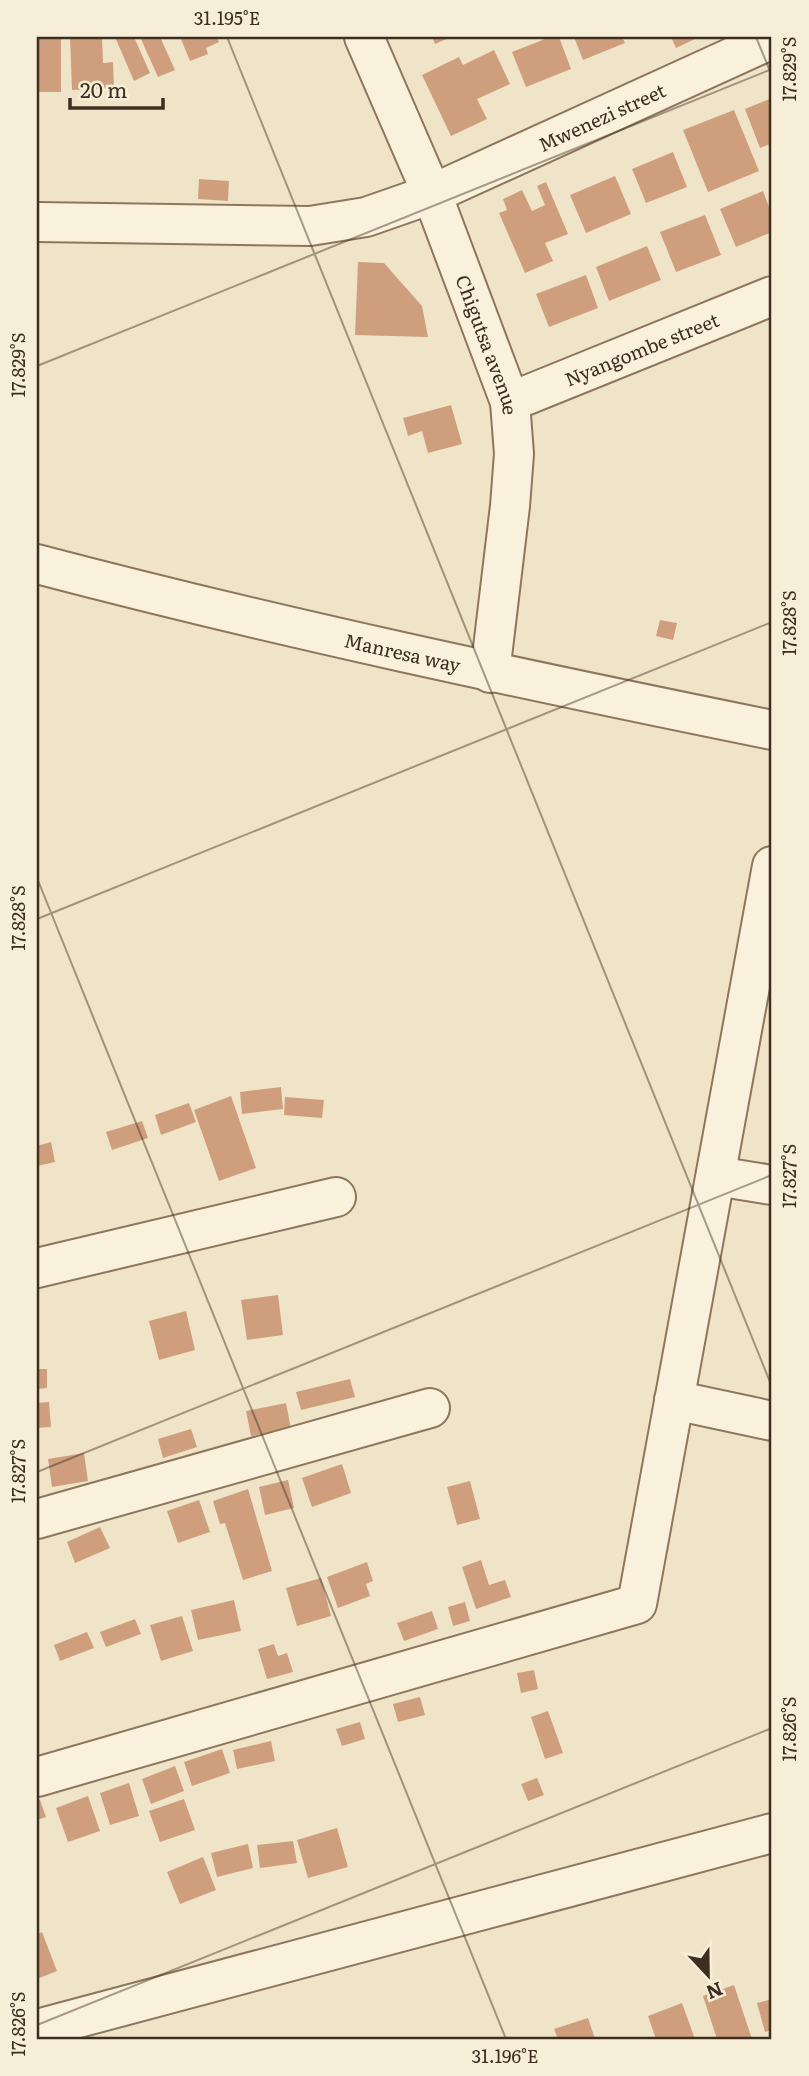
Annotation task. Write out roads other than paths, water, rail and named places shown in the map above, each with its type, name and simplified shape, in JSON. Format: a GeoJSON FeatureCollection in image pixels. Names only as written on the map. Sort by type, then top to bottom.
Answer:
{"type":"FeatureCollection","features":[{"type":"Feature","properties":{"kind":"street","name":"Chigutsa avenue"},"geometry":{"type":"LineString","coordinates":[[364,37],[432,194],[510,402],[514,454],[490,673]]}},
{"type":"Feature","properties":{"kind":"street","name":"Mwenezi street"},"geometry":{"type":"LineString","coordinates":[[37,222],[339,224],[432,194],[772,39]]}},
{"type":"Feature","properties":{"kind":"street","name":"Nyangombe street"},"geometry":{"type":"LineString","coordinates":[[510,402],[772,296]]}},
{"type":"Feature","properties":{"kind":"street","name":"Manresa way"},"geometry":{"type":"LineString","coordinates":[[37,564],[254,619],[490,673],[772,730]]}},
{"type":"Feature","properties":{"kind":"street"},"geometry":{"type":"LineString","coordinates":[[37,1777],[637,1604],[716,1176],[766,939],[772,866]]}},
{"type":"Feature","properties":{"kind":"street"},"geometry":{"type":"LineString","coordinates":[[716,1176],[772,1185]]}},
{"type":"Feature","properties":{"kind":"street"},"geometry":{"type":"LineString","coordinates":[[37,1268],[336,1197]]}},
{"type":"Feature","properties":{"kind":"street"},"geometry":{"type":"LineString","coordinates":[[674,1400],[772,1421]]}},
{"type":"Feature","properties":{"kind":"street"},"geometry":{"type":"LineString","coordinates":[[37,1520],[430,1408]]}},
{"type":"Feature","properties":{"kind":"street"},"geometry":{"type":"LineString","coordinates":[[37,2029],[772,1833]]}}]}
